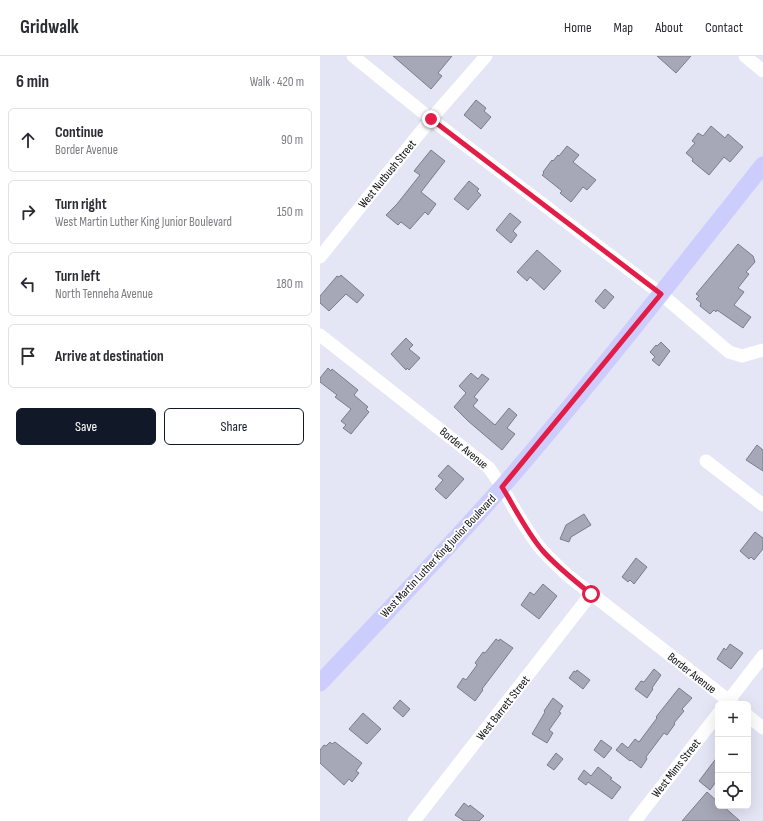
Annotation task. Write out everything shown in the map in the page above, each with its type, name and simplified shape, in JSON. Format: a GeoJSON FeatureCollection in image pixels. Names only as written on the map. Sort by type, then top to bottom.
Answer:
{"type":"FeatureCollection","features":[{"type":"Feature","properties":{"kind":"main road","name":"West Martin Luther King Junior Boulevard"},"geometry":{"type":"LineString","coordinates":[[320,683],[452,543],[502,487],[661,294],[763,165]]}},
{"type":"Feature","properties":{"kind":"street"},"geometry":{"type":"LineString","coordinates":[[353,56],[431,119],[661,294],[729,352],[742,356],[763,350]]}},
{"type":"Feature","properties":{"kind":"street","name":"West Nutbush Street"},"geometry":{"type":"LineString","coordinates":[[320,258],[431,119],[486,56]]}},
{"type":"Feature","properties":{"kind":"street"},"geometry":{"type":"LineString","coordinates":[[745,56],[763,71]]}},
{"type":"Feature","properties":{"kind":"street","name":"Border Avenue"},"geometry":{"type":"LineString","coordinates":[[320,335],[489,468],[542,550],[566,574],[726,701]]}},
{"type":"Feature","properties":{"kind":"street"},"geometry":{"type":"LineString","coordinates":[[706,461],[763,504]]}},
{"type":"Feature","properties":{"kind":"street","name":"West Barrett Street"},"geometry":{"type":"LineString","coordinates":[[414,821],[591,594]]}},
{"type":"Feature","properties":{"kind":"street"},"geometry":{"type":"LineString","coordinates":[[730,701],[763,656]]}},
{"type":"Feature","properties":{"kind":"street","name":"West Mims Street"},"geometry":{"type":"LineString","coordinates":[[635,821],[715,718]]}},
{"type":"Feature","properties":{"kind":"street"},"geometry":{"type":"LineString","coordinates":[[751,718],[763,728]]}},
{"type":"Feature","properties":{"kind":"building"},"geometry":{"type":"Polygon","coordinates":[[[393,56],[452,56],[438,73],[442,76],[431,89],[393,56]]]}},
{"type":"Feature","properties":{"kind":"building"},"geometry":{"type":"Polygon","coordinates":[[[657,56],[691,56],[676,73],[657,56]]]}},
{"type":"Feature","properties":{"kind":"building"},"geometry":{"type":"Polygon","coordinates":[[[476,100],[486,108],[484,111],[491,117],[481,129],[464,115],[476,100]]]}},
{"type":"Feature","properties":{"kind":"building"},"geometry":{"type":"Polygon","coordinates":[[[711,126],[725,138],[728,134],[743,147],[730,162],[724,157],[709,175],[692,161],[693,159],[686,153],[695,143],[692,141],[698,133],[703,136],[711,126]]]}},
{"type":"Feature","properties":{"kind":"building"},"geometry":{"type":"Polygon","coordinates":[[[567,146],[579,155],[573,162],[596,180],[587,190],[583,187],[571,202],[560,193],[562,191],[542,175],[552,160],[553,161],[558,155],[559,156],[567,146]]]}},
{"type":"Feature","properties":{"kind":"building"},"geometry":{"type":"Polygon","coordinates":[[[431,150],[445,161],[421,192],[436,204],[428,215],[425,212],[410,229],[401,222],[398,225],[386,215],[397,204],[420,175],[414,171],[431,150]]]}},
{"type":"Feature","properties":{"kind":"building"},"geometry":{"type":"Polygon","coordinates":[[[469,181],[479,189],[477,191],[481,195],[468,210],[454,199],[469,181]]]}},
{"type":"Feature","properties":{"kind":"building"},"geometry":{"type":"Polygon","coordinates":[[[510,213],[521,222],[513,231],[517,235],[511,243],[496,230],[510,213]]]}},
{"type":"Feature","properties":{"kind":"building"},"geometry":{"type":"Polygon","coordinates":[[[738,244],[753,256],[755,262],[746,272],[749,274],[738,288],[744,292],[734,305],[751,317],[743,328],[717,310],[716,312],[714,310],[710,314],[700,306],[701,303],[696,299],[699,296],[696,294],[738,244]]]}},
{"type":"Feature","properties":{"kind":"building"},"geometry":{"type":"Polygon","coordinates":[[[537,250],[561,271],[544,290],[530,277],[527,281],[517,272],[537,250]]]}},
{"type":"Feature","properties":{"kind":"building"},"geometry":{"type":"Polygon","coordinates":[[[341,275],[364,295],[357,303],[346,294],[329,311],[320,303],[320,296],[337,276],[339,277],[341,275]]]}},
{"type":"Feature","properties":{"kind":"building"},"geometry":{"type":"Polygon","coordinates":[[[605,289],[614,297],[604,309],[595,301],[605,289]]]}},
{"type":"Feature","properties":{"kind":"building"},"geometry":{"type":"Polygon","coordinates":[[[406,338],[413,345],[409,349],[420,358],[409,370],[407,368],[406,370],[391,354],[406,338]]]}},
{"type":"Feature","properties":{"kind":"building"},"geometry":{"type":"Polygon","coordinates":[[[661,342],[670,351],[659,366],[652,360],[655,357],[650,352],[661,342]]]}},
{"type":"Feature","properties":{"kind":"building"},"geometry":{"type":"Polygon","coordinates":[[[328,368],[331,371],[332,369],[358,390],[354,395],[368,407],[366,409],[369,412],[351,434],[343,428],[346,425],[341,421],[351,409],[335,397],[337,395],[320,382],[320,378],[328,368]]]}},
{"type":"Feature","properties":{"kind":"building"},"geometry":{"type":"Polygon","coordinates":[[[471,373],[478,379],[482,374],[489,379],[474,397],[478,400],[473,406],[495,425],[509,408],[517,415],[507,428],[515,434],[502,450],[454,407],[466,393],[459,386],[471,373]]]}},
{"type":"Feature","properties":{"kind":"building"},"geometry":{"type":"Polygon","coordinates":[[[757,445],[763,450],[763,471],[746,460],[757,445]]]}},
{"type":"Feature","properties":{"kind":"building"},"geometry":{"type":"Polygon","coordinates":[[[448,465],[464,479],[446,499],[435,489],[443,480],[438,476],[448,465]]]}},
{"type":"Feature","properties":{"kind":"building"},"geometry":{"type":"Polygon","coordinates":[[[584,514],[591,525],[571,537],[569,542],[560,539],[566,525],[584,514]]]}},
{"type":"Feature","properties":{"kind":"building"},"geometry":{"type":"Polygon","coordinates":[[[755,532],[763,538],[763,549],[754,560],[751,557],[749,559],[740,551],[755,532]]]}},
{"type":"Feature","properties":{"kind":"building"},"geometry":{"type":"Polygon","coordinates":[[[636,558],[647,567],[634,584],[630,580],[628,582],[622,577],[636,558]]]}},
{"type":"Feature","properties":{"kind":"building"},"geometry":{"type":"Polygon","coordinates":[[[543,584],[557,596],[539,619],[521,605],[530,592],[534,595],[543,584]]]}},
{"type":"Feature","properties":{"kind":"building"},"geometry":{"type":"Polygon","coordinates":[[[496,639],[499,641],[500,639],[513,648],[482,689],[483,690],[475,701],[457,687],[463,678],[466,680],[477,665],[475,663],[483,652],[485,653],[496,639]]]}},
{"type":"Feature","properties":{"kind":"building"},"geometry":{"type":"Polygon","coordinates":[[[730,644],[743,653],[731,669],[717,659],[724,648],[726,650],[730,644]]]}},
{"type":"Feature","properties":{"kind":"building"},"geometry":{"type":"Polygon","coordinates":[[[654,669],[661,675],[647,698],[635,689],[641,681],[644,682],[654,669]]]}},
{"type":"Feature","properties":{"kind":"building"},"geometry":{"type":"Polygon","coordinates":[[[577,670],[590,680],[583,689],[569,678],[574,671],[576,672],[577,670]]]}},
{"type":"Feature","properties":{"kind":"building"},"geometry":{"type":"Polygon","coordinates":[[[679,688],[692,698],[682,709],[684,711],[674,723],[675,724],[667,735],[664,733],[646,757],[647,759],[641,768],[616,750],[622,743],[628,748],[635,739],[639,742],[657,718],[656,717],[679,688]]]}},
{"type":"Feature","properties":{"kind":"building"},"geometry":{"type":"Polygon","coordinates":[[[553,698],[563,706],[559,712],[561,713],[549,730],[553,733],[547,743],[532,734],[545,712],[544,711],[553,698]]]}},
{"type":"Feature","properties":{"kind":"building"},"geometry":{"type":"Polygon","coordinates":[[[400,700],[410,709],[403,717],[393,708],[400,700]]]}},
{"type":"Feature","properties":{"kind":"building"},"geometry":{"type":"Polygon","coordinates":[[[363,713],[381,729],[367,744],[349,729],[363,713]]]}},
{"type":"Feature","properties":{"kind":"building"},"geometry":{"type":"Polygon","coordinates":[[[601,740],[612,748],[604,758],[594,750],[601,740]]]}},
{"type":"Feature","properties":{"kind":"building"},"geometry":{"type":"Polygon","coordinates":[[[330,742],[332,744],[335,742],[362,763],[356,771],[359,773],[352,782],[349,779],[344,785],[320,763],[320,750],[324,745],[326,746],[330,742]]]}},
{"type":"Feature","properties":{"kind":"building"},"geometry":{"type":"Polygon","coordinates":[[[556,753],[563,759],[554,770],[547,765],[556,753]]]}},
{"type":"Feature","properties":{"kind":"building"},"geometry":{"type":"Polygon","coordinates":[[[715,760],[715,783],[710,790],[699,781],[715,760]]]}},
{"type":"Feature","properties":{"kind":"building"},"geometry":{"type":"Polygon","coordinates":[[[598,767],[621,787],[612,799],[588,782],[586,785],[578,779],[584,770],[591,776],[598,767]]]}},
{"type":"Feature","properties":{"kind":"building"},"geometry":{"type":"Polygon","coordinates":[[[707,792],[715,799],[715,809],[726,809],[740,821],[682,821],[707,792]]]}},
{"type":"Feature","properties":{"kind":"building"},"geometry":{"type":"Polygon","coordinates":[[[464,803],[469,807],[470,805],[484,816],[479,821],[464,821],[455,815],[464,803]]]}},
{"type":"Feature","properties":{"kind":"route"},"geometry":{"type":"LineString","coordinates":[[431,119],[661,294],[502,487],[542,550],[566,574],[591,594]]}}]}
